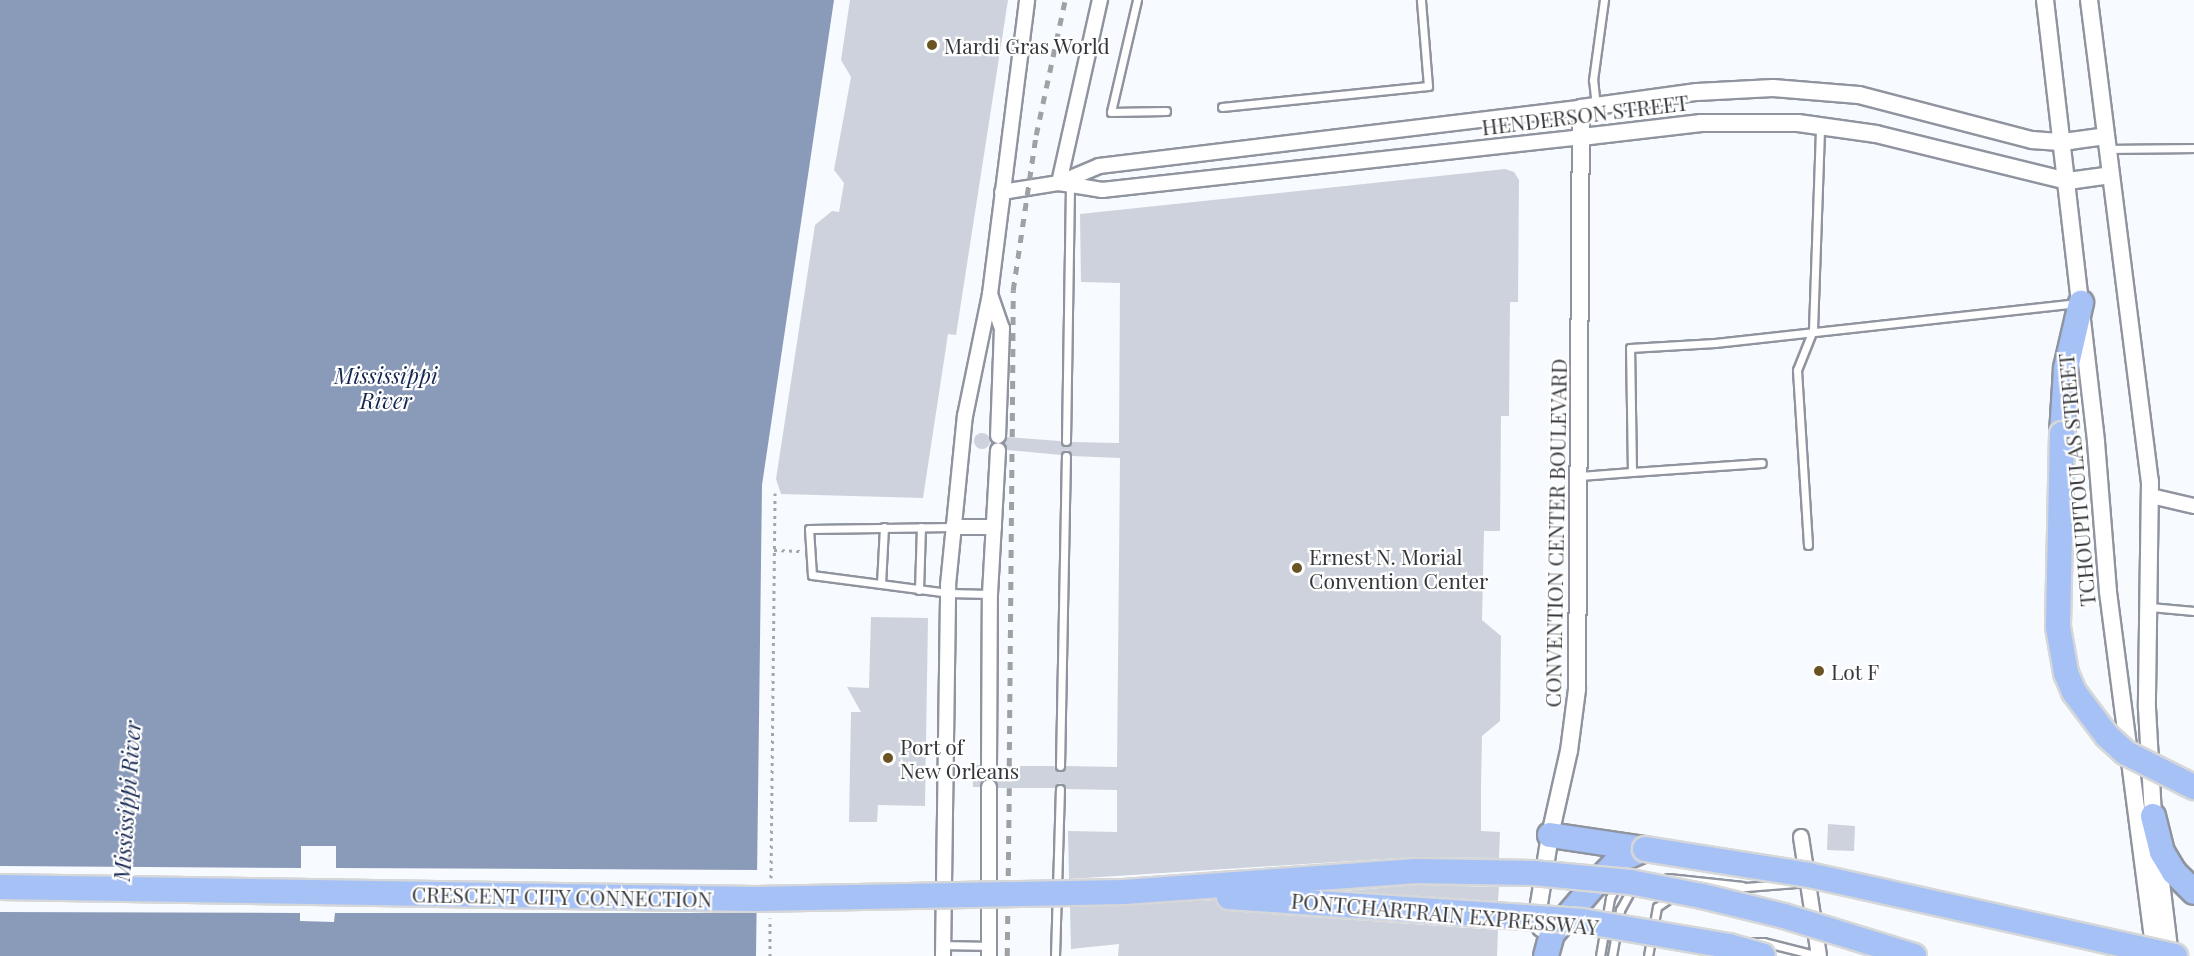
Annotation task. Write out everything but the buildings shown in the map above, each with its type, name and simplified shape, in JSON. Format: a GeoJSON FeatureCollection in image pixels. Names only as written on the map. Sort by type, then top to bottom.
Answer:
{"type":"FeatureCollection","features":[{"type":"Feature","properties":{"kind":"highway"},"geometry":{"type":"LineString","coordinates":[[2081,303],[2066,368],[2061,434],[2058,627],[2066,674],[2074,692],[2107,736],[2126,753],[2194,788]]}},
{"type":"Feature","properties":{"kind":"highway"},"geometry":{"type":"LineString","coordinates":[[2153,816],[2162,852],[2174,872],[2194,892]]}},
{"type":"Feature","properties":{"kind":"highway"},"geometry":{"type":"LineString","coordinates":[[1550,836],[1809,875],[2173,956]]}},
{"type":"Feature","properties":{"kind":"highway"},"geometry":{"type":"LineString","coordinates":[[1544,956],[1552,934],[1595,884],[1617,861],[1644,849]]}},
{"type":"Feature","properties":{"kind":"highway"},"geometry":{"type":"LineString","coordinates":[[1124,892],[1416,871],[1533,873],[1630,882],[1702,896],[1784,916],[1914,956]]}},
{"type":"Feature","properties":{"kind":"highway","name":"CRESCENT CITY CONNECTION"},"geometry":{"type":"LineString","coordinates":[[0,887],[755,899],[1124,892]]}},
{"type":"Feature","properties":{"kind":"highway","name":"PONTCHARTRAIN EXPRESSWAY"},"geometry":{"type":"LineString","coordinates":[[1124,892],[1365,904],[1582,921],[1729,946],[1763,956]]}},
{"type":"Feature","properties":{"kind":"street"},"geometry":{"type":"LineString","coordinates":[[943,950],[948,593],[953,527],[964,416],[990,294],[1027,0]]}},
{"type":"Feature","properties":{"kind":"street"},"geometry":{"type":"LineString","coordinates":[[1064,184],[1100,0]]}},
{"type":"Feature","properties":{"kind":"street","name":"TCHOUPITOULAS STREET"},"geometry":{"type":"LineString","coordinates":[[2045,0],[2081,303],[2108,592],[2155,956]]}},
{"type":"Feature","properties":{"kind":"street"},"geometry":{"type":"LineString","coordinates":[[2089,0],[2151,496],[2147,708],[2153,816],[2173,956]]}},
{"type":"Feature","properties":{"kind":"street","name":"HENDERSON STREET"},"geometry":{"type":"LineString","coordinates":[[1064,184],[1099,166],[1735,88],[1812,90],[1902,104],[2032,140],[2107,142]]}},
{"type":"Feature","properties":{"kind":"street","name":"CONVENTION CENTER BOULEVARD"},"geometry":{"type":"LineString","coordinates":[[1544,956],[1539,904],[1550,836],[1569,751],[1577,689],[1582,137],[1589,107]]}},
{"type":"Feature","properties":{"kind":"street","name":"HENDERSON STREET"},"geometry":{"type":"LineString","coordinates":[[1002,192],[1064,184],[1102,190],[1733,121],[1821,125],[1876,134],[2068,181],[2112,175]]}},
{"type":"Feature","properties":{"kind":"street"},"geometry":{"type":"LineString","coordinates":[[1209,153],[1212,178]]}},
{"type":"Feature","properties":{"kind":"street"},"geometry":{"type":"LineString","coordinates":[[989,766],[990,594],[1002,328],[990,294]]}},
{"type":"Feature","properties":{"kind":"street"},"geometry":{"type":"LineString","coordinates":[[2151,496],[2194,506]]}},
{"type":"Feature","properties":{"kind":"street"},"geometry":{"type":"LineString","coordinates":[[953,527],[994,526]]}},
{"type":"Feature","properties":{"kind":"street"},"geometry":{"type":"LineString","coordinates":[[989,787],[989,951]]}},
{"type":"Feature","properties":{"kind":"street"},"geometry":{"type":"LineString","coordinates":[[1801,837],[1819,956]]}},
{"type":"Feature","properties":{"kind":"lane"},"geometry":{"type":"LineString","coordinates":[[1137,0],[1112,112],[1166,111]]}},
{"type":"Feature","properties":{"kind":"lane"},"geometry":{"type":"LineString","coordinates":[[1222,107],[1428,86],[1420,0]]}},
{"type":"Feature","properties":{"kind":"lane"},"geometry":{"type":"LineString","coordinates":[[1589,107],[1604,0]]}},
{"type":"Feature","properties":{"kind":"lane"},"geometry":{"type":"LineString","coordinates":[[1808,545],[1797,370],[1813,330],[1821,125]]}},
{"type":"Feature","properties":{"kind":"lane"},"geometry":{"type":"LineString","coordinates":[[2107,142],[2194,148]]}},
{"type":"Feature","properties":{"kind":"lane"},"geometry":{"type":"LineString","coordinates":[[1064,184],[1066,441]]}},
{"type":"Feature","properties":{"kind":"lane"},"geometry":{"type":"LineString","coordinates":[[1632,472],[1630,348],[1715,343],[1813,330],[2081,303]]}},
{"type":"Feature","properties":{"kind":"lane"},"geometry":{"type":"LineString","coordinates":[[1060,766],[1066,456]]}},
{"type":"Feature","properties":{"kind":"lane"},"geometry":{"type":"LineString","coordinates":[[1580,476],[1762,463]]}},
{"type":"Feature","properties":{"kind":"lane"},"geometry":{"type":"LineString","coordinates":[[881,584],[884,527]]}},
{"type":"Feature","properties":{"kind":"lane"},"geometry":{"type":"LineString","coordinates":[[919,590],[921,527]]}},
{"type":"Feature","properties":{"kind":"lane"},"geometry":{"type":"LineString","coordinates":[[953,527],[809,529],[812,575],[919,590],[990,594]]}},
{"type":"Feature","properties":{"kind":"lane"},"geometry":{"type":"LineString","coordinates":[[2150,607],[2194,611]]}},
{"type":"Feature","properties":{"kind":"lane"},"geometry":{"type":"LineString","coordinates":[[1055,956],[1060,789]]}},
{"type":"Feature","properties":{"kind":"lane"},"geometry":{"type":"LineString","coordinates":[[1600,956],[1610,898],[1618,884],[1637,876],[1743,886],[1807,882]]}},
{"type":"Feature","properties":{"kind":"lane"},"geometry":{"type":"LineString","coordinates":[[1612,956],[1620,910],[1628,891],[1635,886],[1730,890],[1743,886]]}},
{"type":"Feature","properties":{"kind":"lane"},"geometry":{"type":"LineString","coordinates":[[1648,956],[1657,907],[1671,898],[1815,933]]}},
{"type":"Feature","properties":{"kind":"lane"},"geometry":{"type":"LineString","coordinates":[[1651,938],[1691,944],[1763,942],[1819,956]]}},
{"type":"Feature","properties":{"kind":"lane"},"geometry":{"type":"LineString","coordinates":[[943,950],[989,951]]}},
{"type":"Feature","properties":{"kind":"path"},"geometry":{"type":"LineString","coordinates":[[770,885],[775,493]]}},
{"type":"Feature","properties":{"kind":"path"},"geometry":{"type":"LineString","coordinates":[[774,550],[811,551]]}},
{"type":"Feature","properties":{"kind":"path"},"geometry":{"type":"LineString","coordinates":[[770,909],[770,956]]}},
{"type":"Feature","properties":{"kind":"water","name":"Mississippi River"},"geometry":{"type":"Polygon","coordinates":[[[0,0],[834,0],[762,485],[756,956],[0,956],[0,0]]]}},
{"type":"Feature","properties":{"kind":"pier"},"geometry":{"type":"Polygon","coordinates":[[[301,846],[336,846],[336,868],[760,870],[759,913],[335,913],[334,922],[300,921],[300,913],[0,912],[0,866],[301,868],[301,846]]]}},
{"type":"Feature","properties":{"kind":"railway"},"geometry":{"type":"LineString","coordinates":[[1012,437],[1013,290],[1036,135],[1065,0]]}},
{"type":"Feature","properties":{"kind":"railway"},"geometry":{"type":"LineString","coordinates":[[1009,766],[1012,451]]}},
{"type":"Feature","properties":{"kind":"railway"},"geometry":{"type":"LineString","coordinates":[[1007,956],[1009,788]]}},
{"type":"Feature","properties":{"kind":"place","name":"Mardi Gras World"},"geometry":{"type":"Point","coordinates":[932,45]}},
{"type":"Feature","properties":{"kind":"place","name":"Ernest N. Morial Convention Center"},"geometry":{"type":"Point","coordinates":[1297,568]}},
{"type":"Feature","properties":{"kind":"place","name":"Lot F"},"geometry":{"type":"Point","coordinates":[1819,671]}},
{"type":"Feature","properties":{"kind":"place","name":"Port of New Orleans"},"geometry":{"type":"Point","coordinates":[888,758]}}]}
